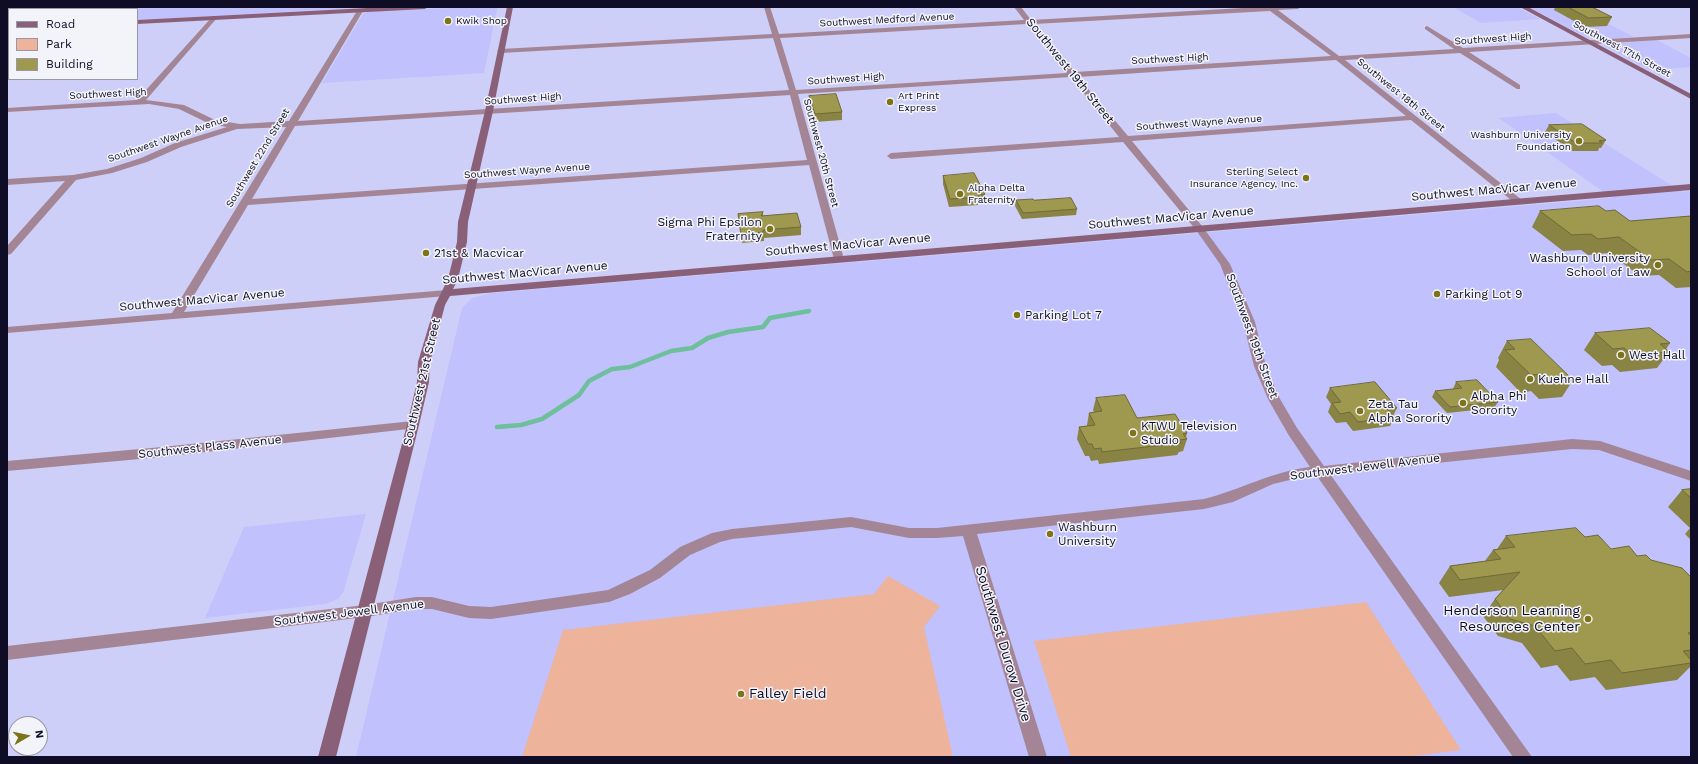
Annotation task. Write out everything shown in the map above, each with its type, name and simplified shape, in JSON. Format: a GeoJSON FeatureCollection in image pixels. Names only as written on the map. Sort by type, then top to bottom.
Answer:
{"type":"FeatureCollection","features":[{"type":"Feature","properties":{"kind":"street"},"geometry":{"type":"LineString","coordinates":[[138,22],[425,7]]}},
{"type":"Feature","properties":{"kind":"street","name":"Southwest 21st Street"},"geometry":{"type":"LineString","coordinates":[[327,757],[413,425],[423,382],[424,362],[440,305],[453,279],[462,242],[463,222],[489,111],[510,7]]}},
{"type":"Feature","properties":{"kind":"street","name":"Southwest 20th Street"},"geometry":{"type":"LineString","coordinates":[[767,7],[793,92],[811,162],[839,259]]}},
{"type":"Feature","properties":{"kind":"street","name":"Southwest 19th Street"},"geometry":{"type":"LineString","coordinates":[[1018,7],[1199,228],[1225,264],[1249,322],[1260,366],[1274,399],[1292,431],[1522,757]]}},
{"type":"Feature","properties":{"kind":"street","name":"Southwest Medford Avenue"},"geometry":{"type":"LineString","coordinates":[[501,51],[1298,7]]}},
{"type":"Feature","properties":{"kind":"street","name":"Southwest 17th Street"},"geometry":{"type":"LineString","coordinates":[[1523,7],[1691,97]]}},
{"type":"Feature","properties":{"kind":"street","name":"Southwest 18th Street"},"geometry":{"type":"LineString","coordinates":[[1270,8],[1339,58],[1412,118],[1519,202]]}},
{"type":"Feature","properties":{"kind":"street","name":"Southwest 22nd Street"},"geometry":{"type":"LineString","coordinates":[[176,316],[291,123],[360,11]]}},
{"type":"Feature","properties":{"kind":"street"},"geometry":{"type":"LineString","coordinates":[[140,102],[214,18]]}},
{"type":"Feature","properties":{"kind":"street"},"geometry":{"type":"LineString","coordinates":[[1427,28],[1517,87]]}},
{"type":"Feature","properties":{"kind":"street","name":"Southwest High"},"geometry":{"type":"LineString","coordinates":[[7,110],[140,102],[174,105],[188,109],[213,122],[240,126],[1691,36]]}},
{"type":"Feature","properties":{"kind":"street","name":"Southwest Wayne Avenue"},"geometry":{"type":"LineString","coordinates":[[892,156],[1412,118]]}},
{"type":"Feature","properties":{"kind":"street","name":"Southwest Wayne Avenue"},"geometry":{"type":"LineString","coordinates":[[7,182],[73,178],[109,171],[134,163],[178,145],[240,126]]}},
{"type":"Feature","properties":{"kind":"street","name":"Southwest Wayne Avenue"},"geometry":{"type":"LineString","coordinates":[[244,202],[811,162]]}},
{"type":"Feature","properties":{"kind":"street"},"geometry":{"type":"LineString","coordinates":[[7,252],[73,178]]}},
{"type":"Feature","properties":{"kind":"street","name":"Southwest MacVicar Avenue"},"geometry":{"type":"LineString","coordinates":[[7,330],[1691,187]]}},
{"type":"Feature","properties":{"kind":"street","name":"Southwest Plass Avenue"},"geometry":{"type":"LineString","coordinates":[[7,466],[170,451],[413,425]]}},
{"type":"Feature","properties":{"kind":"street","name":"Southwest Jewell Avenue"},"geometry":{"type":"LineString","coordinates":[[7,653],[365,611],[416,603],[432,603],[469,612],[491,613],[609,596],[625,590],[655,574],[685,551],[700,543],[732,534],[819,524],[851,522],[922,534],[969,531],[1204,504],[1228,498],[1270,480],[1320,470],[1572,444],[1600,446],[1691,476]]}},
{"type":"Feature","properties":{"kind":"street","name":"Southwest Durow Drive"},"geometry":{"type":"LineString","coordinates":[[969,531],[1038,757]]}},
{"type":"Feature","properties":{"kind":"shaded area"},"geometry":{"type":"Polygon","coordinates":[[[7,7],[377,7],[138,20],[138,8],[8,8],[7,26],[7,7]]]}},
{"type":"Feature","properties":{"kind":"shaded area"},"geometry":{"type":"Polygon","coordinates":[[[496,7],[497,9],[484,73],[322,83],[363,14],[371,11],[496,7]]]}},
{"type":"Feature","properties":{"kind":"shaded area"},"geometry":{"type":"Polygon","coordinates":[[[1453,7],[1517,7],[1540,19],[1481,23],[1453,7]]]}},
{"type":"Feature","properties":{"kind":"shaded area"},"geometry":{"type":"Polygon","coordinates":[[[1529,7],[1591,7],[1595,17],[1634,37],[1599,40],[1588,38],[1529,7]]]}},
{"type":"Feature","properties":{"kind":"shaded area"},"geometry":{"type":"Polygon","coordinates":[[[1657,40],[1691,58],[1691,67],[1649,70],[1603,45],[1657,40]]]}},
{"type":"Feature","properties":{"kind":"shaded area","name":"Washburn University"},"geometry":{"type":"Polygon","coordinates":[[[1556,113],[1682,192],[1691,191],[1691,757],[356,757],[462,308],[472,298],[492,293],[1612,198],[1499,118],[1556,113]]]}},
{"type":"Feature","properties":{"kind":"shaded area"},"geometry":{"type":"Polygon","coordinates":[[[366,514],[343,593],[338,599],[325,604],[205,618],[244,527],[366,514]]]}},
{"type":"Feature","properties":{"kind":"green space","name":"Falley Field"},"geometry":{"type":"Polygon","coordinates":[[[888,576],[940,606],[924,627],[953,757],[522,757],[563,630],[874,594],[888,576]]]}},
{"type":"Feature","properties":{"kind":"green space"},"geometry":{"type":"Polygon","coordinates":[[[1366,602],[1461,750],[1406,757],[1071,757],[1034,641],[1366,602]]]}},
{"type":"Feature","properties":{"kind":"building"},"geometry":{"type":"Polygon","coordinates":[[[1568,7],[1592,7],[1612,17],[1589,18],[1568,7]]]}},
{"type":"Feature","properties":{"kind":"building"},"geometry":{"type":"Polygon","coordinates":[[[836,94],[842,112],[815,114],[809,96],[836,94]]]}},
{"type":"Feature","properties":{"kind":"building"},"geometry":{"type":"Polygon","coordinates":[[[1582,124],[1606,140],[1599,141],[1602,143],[1576,143],[1549,125],[1582,124]]]}},
{"type":"Feature","properties":{"kind":"building"},"geometry":{"type":"Polygon","coordinates":[[[974,173],[985,194],[978,195],[979,197],[950,199],[943,176],[974,173]]]}},
{"type":"Feature","properties":{"kind":"building"},"geometry":{"type":"Polygon","coordinates":[[[1071,198],[1077,209],[1023,213],[1016,200],[1034,200],[1071,198]]]}},
{"type":"Feature","properties":{"kind":"building"},"geometry":{"type":"Polygon","coordinates":[[[1599,206],[1606,211],[1615,210],[1630,221],[1691,216],[1691,271],[1687,272],[1669,259],[1651,260],[1619,237],[1598,239],[1591,234],[1572,235],[1540,211],[1599,206]]]}},
{"type":"Feature","properties":{"kind":"building"},"geometry":{"type":"Polygon","coordinates":[[[763,212],[761,216],[797,213],[801,227],[763,230],[763,232],[741,235],[738,214],[763,212]]]}},
{"type":"Feature","properties":{"kind":"building"},"geometry":{"type":"Polygon","coordinates":[[[1650,328],[1670,343],[1660,344],[1669,352],[1632,355],[1624,348],[1613,349],[1595,333],[1650,328]]]}},
{"type":"Feature","properties":{"kind":"building"},"geometry":{"type":"Polygon","coordinates":[[[1531,339],[1573,380],[1549,382],[1542,374],[1531,375],[1505,350],[1515,349],[1507,341],[1531,339]]]}},
{"type":"Feature","properties":{"kind":"building","name":"Alpha Phi Sorority"},"geometry":{"type":"Polygon","coordinates":[[[1477,380],[1498,402],[1450,407],[1435,391],[1462,388],[1456,382],[1477,380]]]}},
{"type":"Feature","properties":{"kind":"building","name":"Zeta Tau Alpha Sorority"},"geometry":{"type":"Polygon","coordinates":[[[1375,382],[1397,408],[1387,409],[1394,417],[1358,422],[1350,412],[1340,414],[1332,403],[1341,402],[1330,388],[1375,382]]]}},
{"type":"Feature","properties":{"kind":"building","name":"KTWU Television Studio"},"geometry":{"type":"Polygon","coordinates":[[[1125,395],[1137,418],[1175,414],[1187,433],[1183,434],[1187,439],[1179,440],[1181,443],[1102,452],[1101,448],[1094,449],[1092,444],[1088,444],[1079,427],[1095,425],[1089,413],[1102,411],[1096,398],[1125,395]]]}},
{"type":"Feature","properties":{"kind":"building"},"geometry":{"type":"Polygon","coordinates":[[[1691,489],[1691,498],[1682,490],[1691,489]]]}},
{"type":"Feature","properties":{"kind":"building","name":"Henderson Learning Resources Center"},"geometry":{"type":"Polygon","coordinates":[[[1576,528],[1585,537],[1598,535],[1611,549],[1629,546],[1637,556],[1646,555],[1651,560],[1682,568],[1691,577],[1691,632],[1688,633],[1691,636],[1691,650],[1683,651],[1691,660],[1691,663],[1622,673],[1611,660],[1585,664],[1572,648],[1555,651],[1535,626],[1510,619],[1495,599],[1520,572],[1460,580],[1450,566],[1501,559],[1493,550],[1515,547],[1506,536],[1576,528]]]}},
{"type":"Feature","properties":{"kind":"waterway"},"geometry":{"type":"LineString","coordinates":[[497,427],[521,425],[542,419],[579,395],[589,381],[612,369],[630,367],[671,351],[692,348],[708,338],[728,332],[763,327],[770,318],[809,311]]}},
{"type":"Feature","properties":{"kind":"place","name":"Kwik Shop"},"geometry":{"type":"Point","coordinates":[448,21]}},
{"type":"Feature","properties":{"kind":"place","name":"Art Print Express"},"geometry":{"type":"Point","coordinates":[890,102]}},
{"type":"Feature","properties":{"kind":"place","name":"Washburn University Foundation"},"geometry":{"type":"Point","coordinates":[1579,141]}},
{"type":"Feature","properties":{"kind":"place","name":"Sterling Select Insurance Agency, Inc."},"geometry":{"type":"Point","coordinates":[1306,178]}},
{"type":"Feature","properties":{"kind":"place","name":"Alpha Delta Fraternity"},"geometry":{"type":"Point","coordinates":[960,194]}},
{"type":"Feature","properties":{"kind":"place","name":"Sigma Phi Epsilon Fraternity"},"geometry":{"type":"Point","coordinates":[770,229]}},
{"type":"Feature","properties":{"kind":"place","name":"21st & Macvicar"},"geometry":{"type":"Point","coordinates":[426,253]}},
{"type":"Feature","properties":{"kind":"place","name":"Washburn University School of Law"},"geometry":{"type":"Point","coordinates":[1658,265]}},
{"type":"Feature","properties":{"kind":"place","name":"Parking Lot 9"},"geometry":{"type":"Point","coordinates":[1437,294]}},
{"type":"Feature","properties":{"kind":"place","name":"Parking Lot 7"},"geometry":{"type":"Point","coordinates":[1017,315]}},
{"type":"Feature","properties":{"kind":"place","name":"West Hall"},"geometry":{"type":"Point","coordinates":[1621,355]}},
{"type":"Feature","properties":{"kind":"place","name":"Kuehne Hall"},"geometry":{"type":"Point","coordinates":[1530,379]}},
{"type":"Feature","properties":{"kind":"place","name":"Alpha Phi Sorority"},"geometry":{"type":"Point","coordinates":[1463,403]}},
{"type":"Feature","properties":{"kind":"place","name":"Zeta Tau Alpha Sorority"},"geometry":{"type":"Point","coordinates":[1360,411]}},
{"type":"Feature","properties":{"kind":"place","name":"KTWU Television Studio"},"geometry":{"type":"Point","coordinates":[1133,433]}},
{"type":"Feature","properties":{"kind":"place","name":"Washburn University"},"geometry":{"type":"Point","coordinates":[1050,534]}},
{"type":"Feature","properties":{"kind":"place","name":"Henderson Learning Resources Center"},"geometry":{"type":"Point","coordinates":[1588,619]}},
{"type":"Feature","properties":{"kind":"place","name":"Falley Field"},"geometry":{"type":"Point","coordinates":[741,694]}}]}
